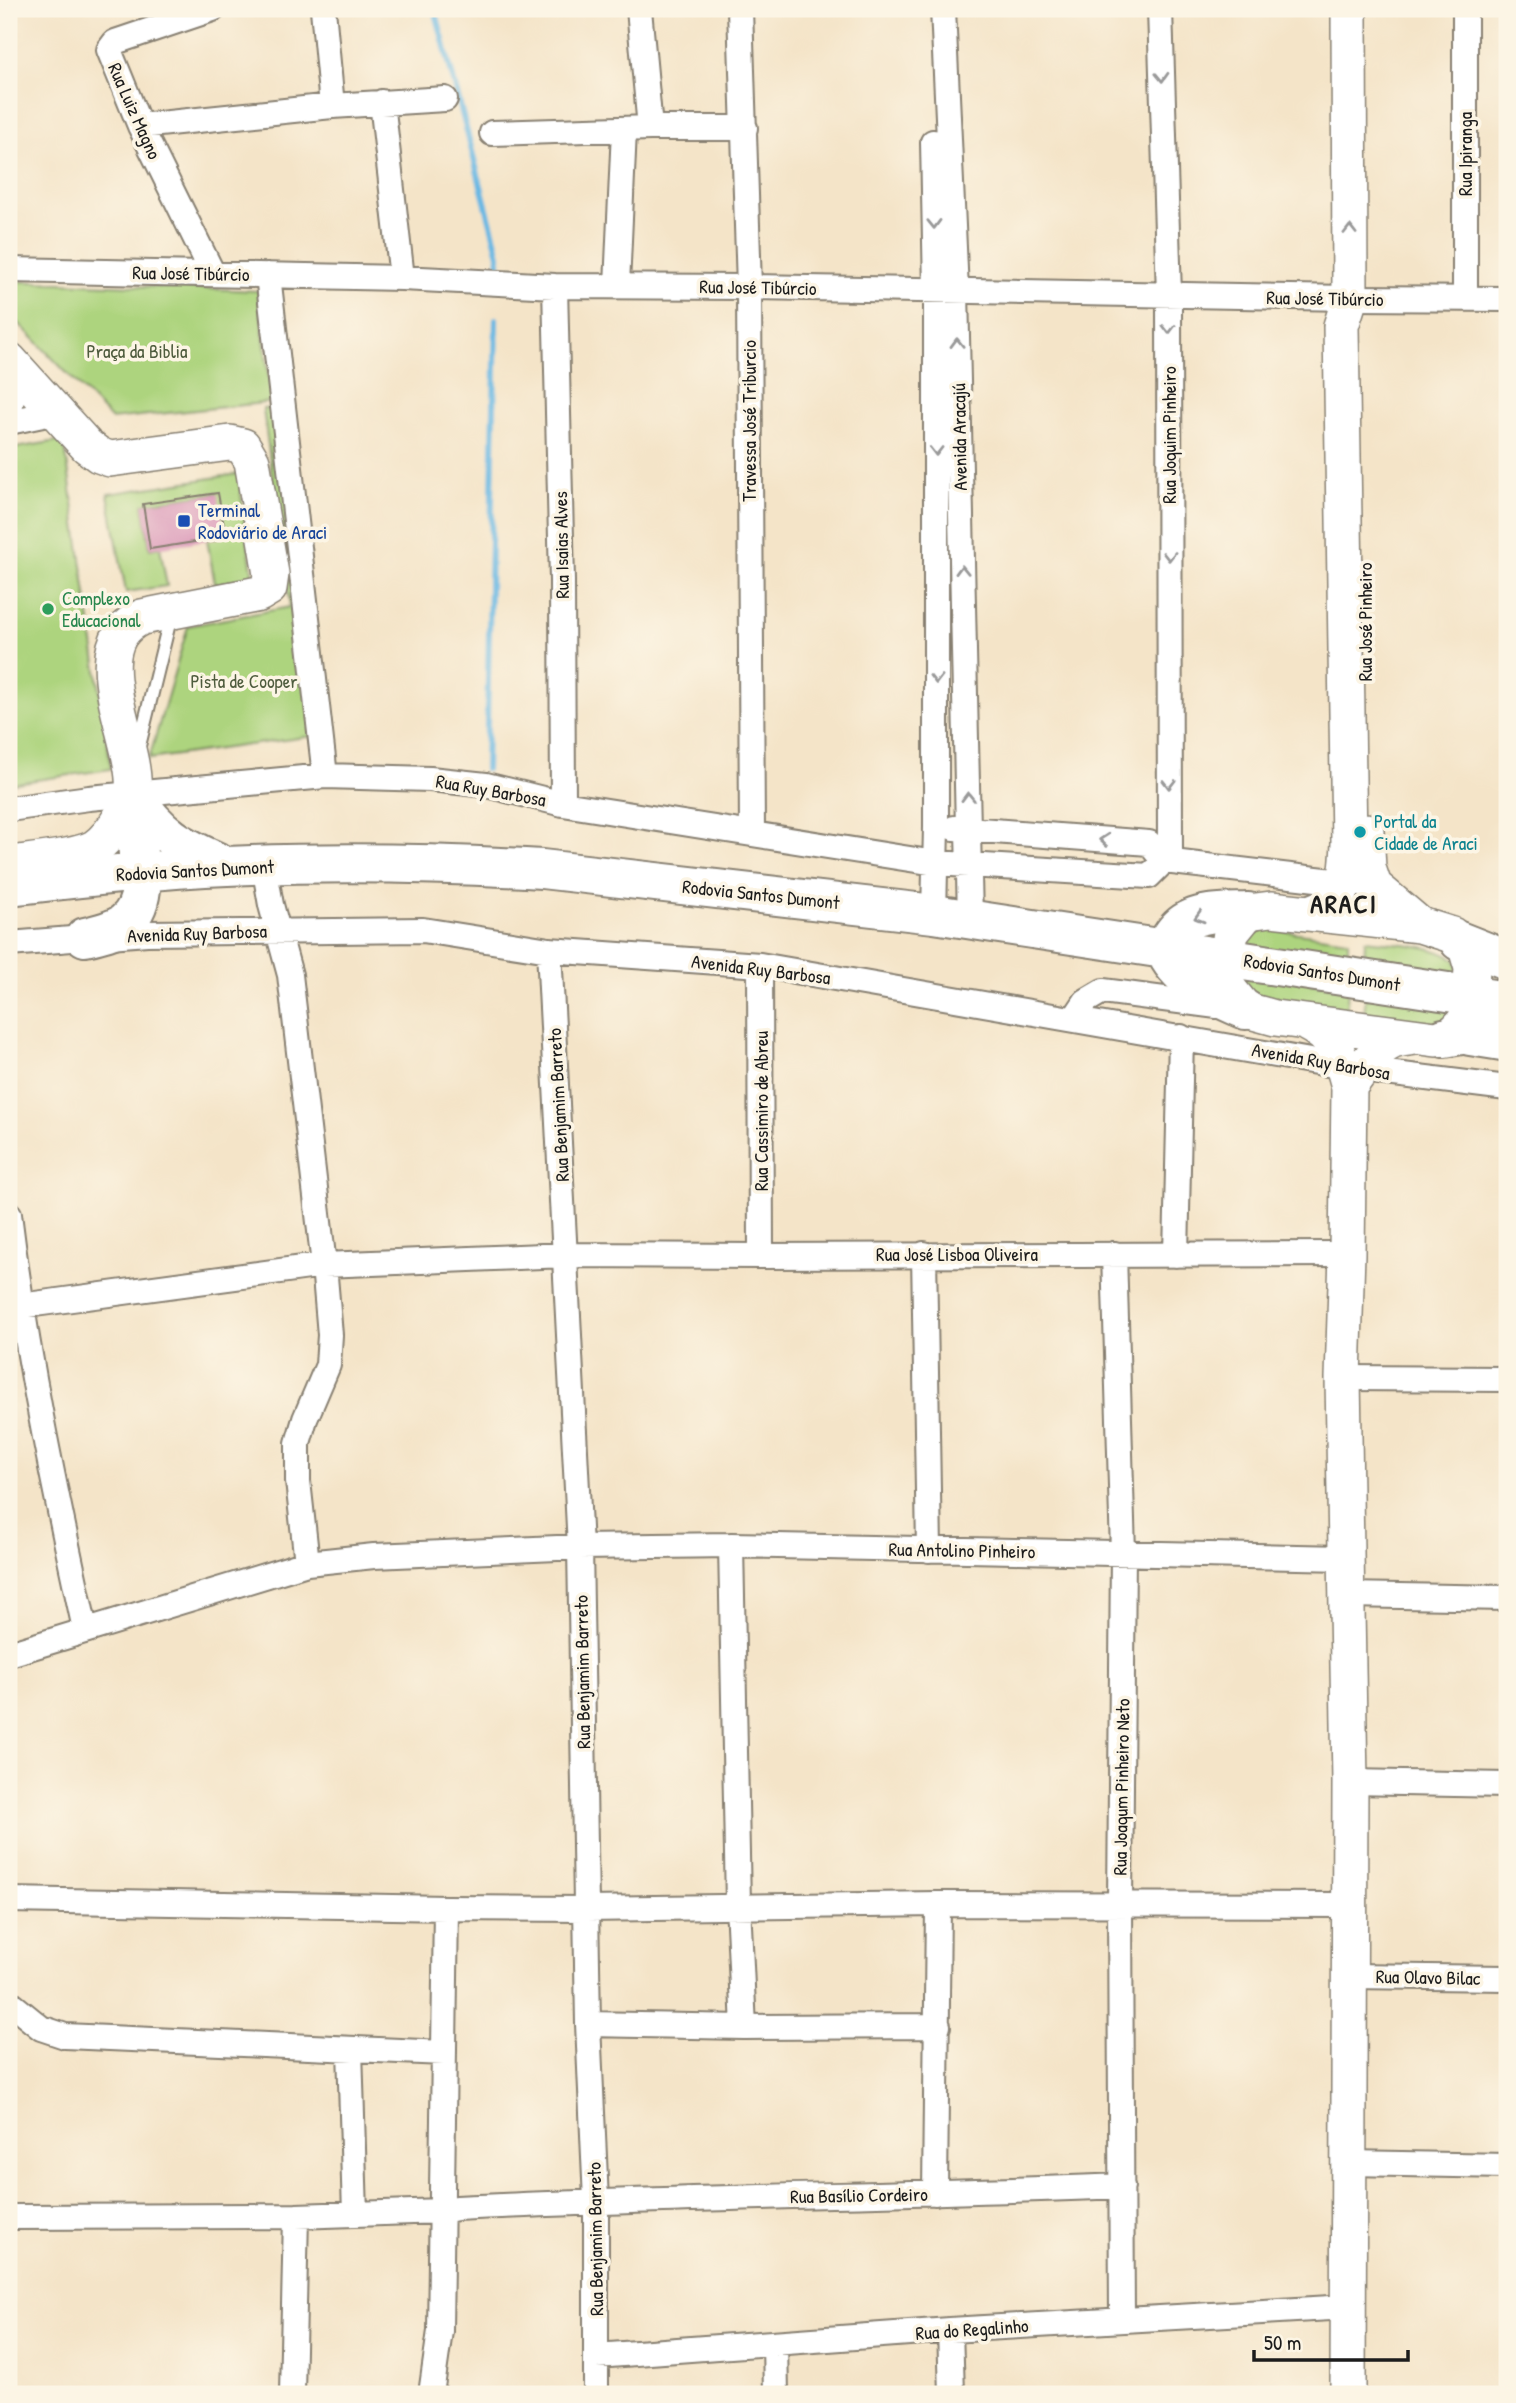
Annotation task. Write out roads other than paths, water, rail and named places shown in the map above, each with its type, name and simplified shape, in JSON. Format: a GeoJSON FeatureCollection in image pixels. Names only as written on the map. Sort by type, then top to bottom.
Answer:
{"type":"FeatureCollection","features":[{"type":"Feature","properties":{"kind":"highway"},"geometry":{"type":"LineString","coordinates":[[133,783],[153,822],[170,838],[226,866]]}},
{"type":"Feature","properties":{"kind":"highway"},"geometry":{"type":"LineString","coordinates":[[85,937],[112,931],[135,912],[141,889],[133,783]]}},
{"type":"Feature","properties":{"kind":"highway","name":"Rodovia Santos Dumont"},"geometry":{"type":"LineString","coordinates":[[9,886],[138,872],[264,864],[468,865],[542,869],[970,919],[1489,998]]}},
{"type":"Feature","properties":{"kind":"highway"},"geometry":{"type":"LineString","coordinates":[[1245,1010],[1193,984],[1168,960],[1164,948],[1178,926],[1191,919],[1208,914],[1248,912]]}},
{"type":"Feature","properties":{"kind":"highway"},"geometry":{"type":"LineString","coordinates":[[1459,941],[1507,960]]}},
{"type":"Feature","properties":{"kind":"highway"},"geometry":{"type":"LineString","coordinates":[[1431,1038],[1507,1027]]}},
{"type":"Feature","properties":{"kind":"main road","name":"Rua José Pinheiro"},"geometry":{"type":"LineString","coordinates":[[1349,9],[1350,299],[1363,330],[1368,868],[1359,884]]}},
{"type":"Feature","properties":{"kind":"main road"},"geometry":{"type":"LineString","coordinates":[[9,360],[87,446],[99,455],[110,459],[230,443],[243,446],[252,461],[271,574],[269,588],[259,594],[173,610],[131,622],[123,631],[114,650],[113,683],[133,783],[115,828],[94,847],[68,855],[9,864]]}},
{"type":"Feature","properties":{"kind":"main road"},"geometry":{"type":"LineString","coordinates":[[1309,913],[1326,908],[1359,884],[1420,925]]}},
{"type":"Feature","properties":{"kind":"main road"},"geometry":{"type":"LineString","coordinates":[[1351,1074],[1392,1042],[1431,1038],[1454,1033],[1465,1021],[1470,1007],[1489,998],[1472,968],[1466,948],[1452,935],[1420,925],[1271,909],[1248,912],[1231,933],[1225,969],[1228,988],[1245,1010],[1304,1022],[1431,1038]]}},
{"type":"Feature","properties":{"kind":"main road"},"geometry":{"type":"LineString","coordinates":[[1304,1022],[1331,1040],[1351,1074],[1343,1378],[1350,1782],[1348,2394]]}},
{"type":"Feature","properties":{"kind":"street","name":"Rua Luiz Magno"},"geometry":{"type":"LineString","coordinates":[[213,9],[115,42],[109,50],[140,126],[213,274]]}},
{"type":"Feature","properties":{"kind":"street"},"geometry":{"type":"LineString","coordinates":[[323,9],[332,106]]}},
{"type":"Feature","properties":{"kind":"street"},"geometry":{"type":"LineString","coordinates":[[639,9],[650,128]]}},
{"type":"Feature","properties":{"kind":"street","name":"Travessa José Triburcio"},"geometry":{"type":"LineString","coordinates":[[740,9],[749,287],[752,833]]}},
{"type":"Feature","properties":{"kind":"street","name":"Avenida Aracajú"},"geometry":{"type":"LineString","coordinates":[[930,9],[946,291],[969,829],[970,919]]}},
{"type":"Feature","properties":{"kind":"street","name":"Avenida Aracajú"},"geometry":{"type":"LineString","coordinates":[[933,914],[946,291],[943,9]]}},
{"type":"Feature","properties":{"kind":"street","name":"Rua Joquim Pinheiro"},"geometry":{"type":"LineString","coordinates":[[1160,9],[1168,295],[1167,861]]}},
{"type":"Feature","properties":{"kind":"street","name":"Rua Ipiranga"},"geometry":{"type":"LineString","coordinates":[[1465,9],[1465,298]]}},
{"type":"Feature","properties":{"kind":"street"},"geometry":{"type":"LineString","coordinates":[[140,126],[332,106],[445,99]]}},
{"type":"Feature","properties":{"kind":"street"},"geometry":{"type":"LineString","coordinates":[[382,102],[402,278]]}},
{"type":"Feature","properties":{"kind":"street"},"geometry":{"type":"LineString","coordinates":[[492,133],[745,128]]}},
{"type":"Feature","properties":{"kind":"street"},"geometry":{"type":"LineString","coordinates":[[617,285],[624,130]]}},
{"type":"Feature","properties":{"kind":"street","name":"Rua José Tibúrcio"},"geometry":{"type":"LineString","coordinates":[[9,270],[402,278],[555,286],[749,287],[1350,299],[1507,299]]}},
{"type":"Feature","properties":{"kind":"street"},"geometry":{"type":"LineString","coordinates":[[268,275],[326,776]]}},
{"type":"Feature","properties":{"kind":"street","name":"Rua Isaias Alves"},"geometry":{"type":"LineString","coordinates":[[555,286],[562,580],[563,804]]}},
{"type":"Feature","properties":{"kind":"street"},"geometry":{"type":"LineString","coordinates":[[9,360],[15,388],[9,412]]}},
{"type":"Feature","properties":{"kind":"street"},"geometry":{"type":"LineString","coordinates":[[9,422],[57,412]]}},
{"type":"Feature","properties":{"kind":"street","name":"Rua Ruy Barbosa"},"geometry":{"type":"LineString","coordinates":[[9,809],[89,798],[133,783],[326,776],[441,780],[485,785],[563,804],[935,863],[1149,876],[1167,861]]}},
{"type":"Feature","properties":{"kind":"street"},"geometry":{"type":"LineString","coordinates":[[936,827],[1149,843],[1167,861],[1359,884]]}},
{"type":"Feature","properties":{"kind":"street"},"geometry":{"type":"LineString","coordinates":[[264,864],[267,888],[290,975],[324,1265],[330,1351],[328,1365],[305,1419],[297,1451],[307,1563]]}},
{"type":"Feature","properties":{"kind":"street","name":"Avenida Ruy Barbosa"},"geometry":{"type":"LineString","coordinates":[[9,944],[147,933],[423,930],[549,950],[760,965],[1181,1037],[1351,1074],[1507,1088]]}},
{"type":"Feature","properties":{"kind":"street"},"geometry":{"type":"LineString","coordinates":[[1459,941],[1507,939]]}},
{"type":"Feature","properties":{"kind":"street","name":"Rua Benjamim Barreto"},"geometry":{"type":"LineString","coordinates":[[549,950],[579,1547],[588,2024],[596,2201],[596,2394]]}},
{"type":"Feature","properties":{"kind":"street","name":"Rua Cassimiro de Abreu"},"geometry":{"type":"LineString","coordinates":[[760,965],[761,1256]]}},
{"type":"Feature","properties":{"kind":"street"},"geometry":{"type":"LineString","coordinates":[[1074,1019],[1086,1001],[1103,991],[1245,1010]]}},
{"type":"Feature","properties":{"kind":"street"},"geometry":{"type":"LineString","coordinates":[[1176,1255],[1181,1037]]}},
{"type":"Feature","properties":{"kind":"street"},"geometry":{"type":"LineString","coordinates":[[1431,1038],[1507,1049]]}},
{"type":"Feature","properties":{"kind":"street"},"geometry":{"type":"LineString","coordinates":[[9,1214],[20,1307],[85,1629]]}},
{"type":"Feature","properties":{"kind":"street"},"geometry":{"type":"LineString","coordinates":[[924,1254],[929,1550]]}},
{"type":"Feature","properties":{"kind":"street","name":"Rua Joaqum Pinheiro Neto"},"geometry":{"type":"LineString","coordinates":[[1114,1254],[1123,1552],[1120,1903],[1122,2320]]}},
{"type":"Feature","properties":{"kind":"street","name":"Rua José Lisboa Oliveira"},"geometry":{"type":"LineString","coordinates":[[20,1307],[324,1265],[566,1255],[1348,1254]]}},
{"type":"Feature","properties":{"kind":"street"},"geometry":{"type":"LineString","coordinates":[[1343,1378],[1507,1379]]}},
{"type":"Feature","properties":{"kind":"street"},"geometry":{"type":"LineString","coordinates":[[731,1545],[738,1905],[744,2027]]}},
{"type":"Feature","properties":{"kind":"street","name":"Rua Antolino Pinheiro"},"geometry":{"type":"LineString","coordinates":[[9,1654],[307,1563],[374,1556],[579,1547],[731,1545],[1345,1558]]}},
{"type":"Feature","properties":{"kind":"street"},"geometry":{"type":"LineString","coordinates":[[1347,1595],[1507,1598]]}},
{"type":"Feature","properties":{"kind":"street"},"geometry":{"type":"LineString","coordinates":[[1350,1782],[1507,1785]]}},
{"type":"Feature","properties":{"kind":"street"},"geometry":{"type":"LineString","coordinates":[[9,1900],[587,1909],[738,1905],[1350,1905]]}},
{"type":"Feature","properties":{"kind":"street"},"geometry":{"type":"LineString","coordinates":[[935,2193],[938,1904]]}},
{"type":"Feature","properties":{"kind":"street"},"geometry":{"type":"LineString","coordinates":[[431,2394],[440,2331],[446,1908]]}},
{"type":"Feature","properties":{"kind":"street","name":"Rua Olavo Bilac"},"geometry":{"type":"LineString","coordinates":[[1349,1976],[1507,1978]]}},
{"type":"Feature","properties":{"kind":"street"},"geometry":{"type":"LineString","coordinates":[[9,2002],[41,2028],[65,2036],[444,2053]]}},
{"type":"Feature","properties":{"kind":"street"},"geometry":{"type":"LineString","coordinates":[[588,2024],[744,2027],[938,2026]]}},
{"type":"Feature","properties":{"kind":"street"},"geometry":{"type":"LineString","coordinates":[[351,2049],[355,2214]]}},
{"type":"Feature","properties":{"kind":"street"},"geometry":{"type":"LineString","coordinates":[[1349,2163],[1507,2166]]}},
{"type":"Feature","properties":{"kind":"street","name":"Rua Basílio Cordeiro"},"geometry":{"type":"LineString","coordinates":[[9,2217],[296,2216],[442,2211],[596,2201],[1122,2186]]}},
{"type":"Feature","properties":{"kind":"street"},"geometry":{"type":"LineString","coordinates":[[292,2394],[296,2216]]}},
{"type":"Feature","properties":{"kind":"street","name":"Rua do Regalinho"},"geometry":{"type":"LineString","coordinates":[[596,2356],[950,2330],[1348,2307]]}},
{"type":"Feature","properties":{"kind":"street"},"geometry":{"type":"LineString","coordinates":[[950,2330],[952,2394]]}},
{"type":"Feature","properties":{"kind":"street"},"geometry":{"type":"LineString","coordinates":[[775,2343],[776,2394]]}},
{"type":"Feature","properties":{"kind":"lane"},"geometry":{"type":"LineString","coordinates":[[133,783],[173,610]]}},
{"type":"Feature","properties":{"kind":"waterway"},"geometry":{"type":"LineString","coordinates":[[435,9],[499,255],[498,269]]}},
{"type":"Feature","properties":{"kind":"waterway"},"geometry":{"type":"LineString","coordinates":[[486,769],[496,319]]}},
{"type":"Feature","properties":{"kind":"place","name":"Terminal Rodoviário de Araci"},"geometry":{"type":"Point","coordinates":[184,521]}},
{"type":"Feature","properties":{"kind":"place","name":"Complexo Educacional"},"geometry":{"type":"Point","coordinates":[48,609]}},
{"type":"Feature","properties":{"kind":"place","name":"Portal da Cidade de Araci"},"geometry":{"type":"Point","coordinates":[1360,832]}},
{"type":"Feature","properties":{"kind":"district","name":"ARACI"},"geometry":{"type":"Point","coordinates":[1344,903]}},
{"type":"Feature","properties":{"kind":"park label","name":"Praça da Biblia"},"geometry":{"type":"Point","coordinates":[137,351]}},
{"type":"Feature","properties":{"kind":"park label","name":"Pista de Cooper"},"geometry":{"type":"Point","coordinates":[244,681]}}]}
